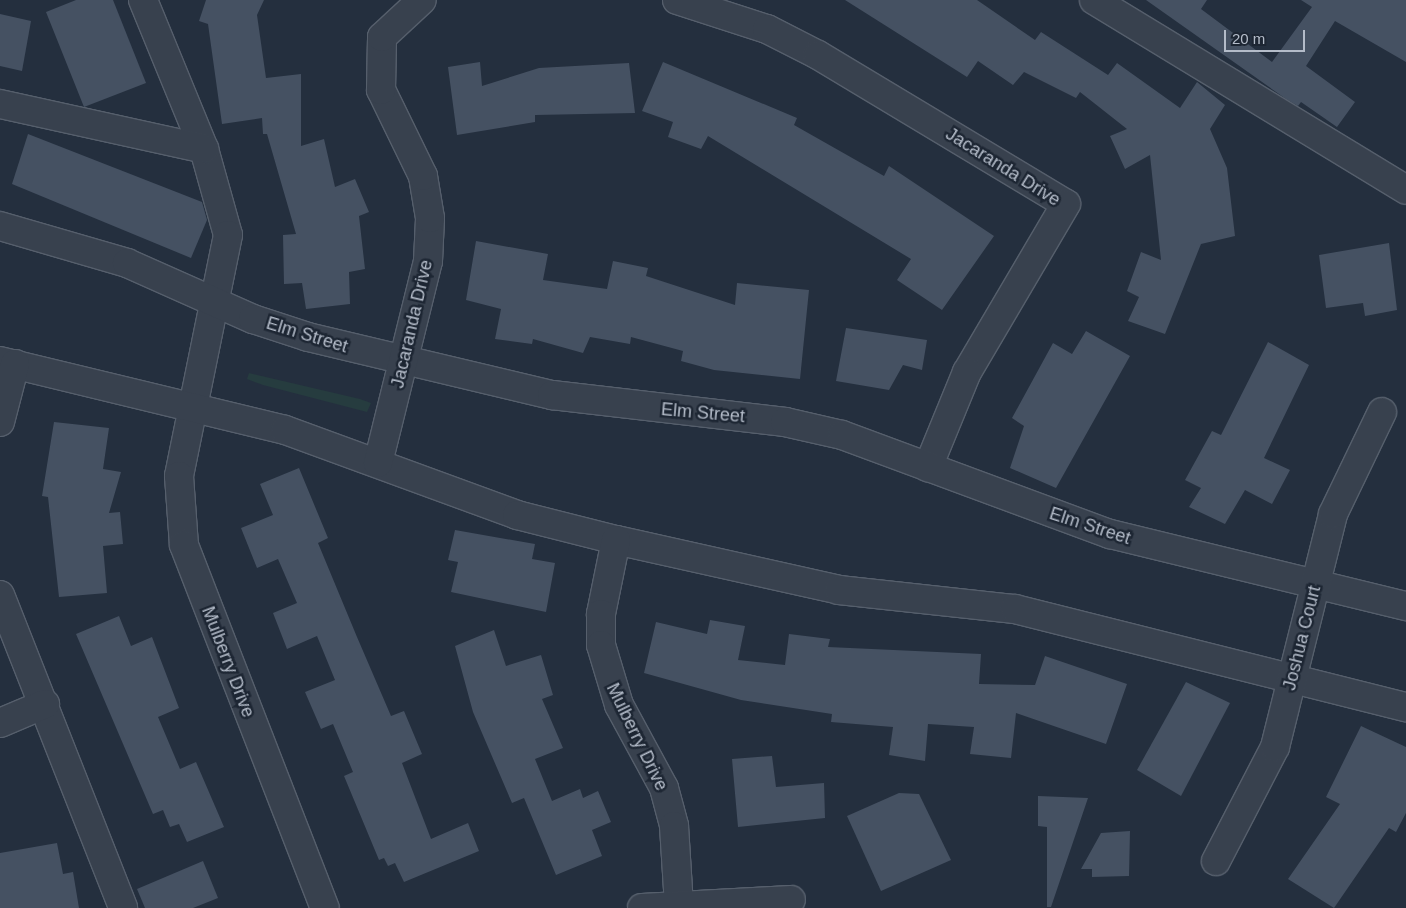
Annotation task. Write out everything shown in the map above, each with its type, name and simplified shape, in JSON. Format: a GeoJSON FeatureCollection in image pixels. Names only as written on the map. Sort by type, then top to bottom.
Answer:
{"type":"FeatureCollection","features":[{"type":"Feature","properties":{"kind":"street","name":"Mulberry Drive"},"geometry":{"type":"LineString","coordinates":[[143,0],[204,149],[228,235],[216,304],[179,476],[184,545],[325,908]]}},
{"type":"Feature","properties":{"kind":"street","name":"Jacaranda Drive"},"geometry":{"type":"LineString","coordinates":[[378,463],[405,363],[428,261],[430,218],[424,176],[381,90],[382,37],[422,0]]}},
{"type":"Feature","properties":{"kind":"street","name":"Jacaranda Drive"},"geometry":{"type":"LineString","coordinates":[[677,0],[767,29],[818,56],[1066,204],[967,372],[928,467]]}},
{"type":"Feature","properties":{"kind":"street"},"geometry":{"type":"LineString","coordinates":[[1094,0],[1406,190]]}},
{"type":"Feature","properties":{"kind":"street"},"geometry":{"type":"LineString","coordinates":[[0,104],[204,149]]}},
{"type":"Feature","properties":{"kind":"street","name":"Elm Street"},"geometry":{"type":"LineString","coordinates":[[0,226],[127,263],[216,304],[308,337],[405,363],[552,395],[785,422],[842,435],[1110,534],[1406,606]]}},
{"type":"Feature","properties":{"kind":"street"},"geometry":{"type":"LineString","coordinates":[[0,422],[7,362],[285,430],[517,515],[616,540],[801,584],[1015,609],[1293,676],[1406,707]]}},
{"type":"Feature","properties":{"kind":"street","name":"Joshua Court"},"geometry":{"type":"LineString","coordinates":[[1216,861],[1275,747],[1334,514],[1382,412]]}},
{"type":"Feature","properties":{"kind":"street","name":"Mulberry Drive"},"geometry":{"type":"LineString","coordinates":[[616,540],[601,614],[601,645],[619,705],[664,788],[674,826],[679,906]]}},
{"type":"Feature","properties":{"kind":"street"},"geometry":{"type":"LineString","coordinates":[[0,595],[46,704],[123,908]]}},
{"type":"Feature","properties":{"kind":"street"},"geometry":{"type":"LineString","coordinates":[[0,723],[46,704]]}},
{"type":"Feature","properties":{"kind":"street"},"geometry":{"type":"LineString","coordinates":[[642,908],[791,900]]}},
{"type":"Feature","properties":{"kind":"green space"},"geometry":{"type":"Polygon","coordinates":[[[249,373],[371,403],[367,412],[263,385],[247,379],[249,373]]]}},
{"type":"Feature","properties":{"kind":"building"},"geometry":{"type":"Polygon","coordinates":[[[76,0],[113,0],[146,83],[84,107],[46,12],[76,0]]]}},
{"type":"Feature","properties":{"kind":"building"},"geometry":{"type":"Polygon","coordinates":[[[206,0],[264,0],[257,15],[266,78],[301,74],[301,146],[324,139],[335,187],[355,179],[369,212],[359,216],[365,269],[349,272],[350,304],[306,309],[302,283],[284,284],[283,235],[296,234],[267,134],[263,134],[262,118],[222,124],[208,24],[199,21],[206,0]]]}},
{"type":"Feature","properties":{"kind":"building"},"geometry":{"type":"Polygon","coordinates":[[[845,0],[977,0],[1035,40],[1041,32],[1108,75],[1117,63],[1180,108],[1197,82],[1225,105],[1210,129],[1227,168],[1235,236],[1201,244],[1165,334],[1128,321],[1139,297],[1127,291],[1141,252],[1161,260],[1150,155],[1125,169],[1110,136],[1127,129],[1080,92],[1076,98],[1024,72],[1013,85],[978,61],[967,77],[845,0]]]}},
{"type":"Feature","properties":{"kind":"building"},"geometry":{"type":"Polygon","coordinates":[[[1146,0],[1207,0],[1201,9],[1272,62],[1312,7],[1301,0],[1406,0],[1406,62],[1335,21],[1306,66],[1355,102],[1337,127],[1301,102],[1298,106],[1286,99],[1146,0]]]}},
{"type":"Feature","properties":{"kind":"building"},"geometry":{"type":"Polygon","coordinates":[[[0,14],[31,21],[22,71],[0,66],[0,14]]]}},
{"type":"Feature","properties":{"kind":"building"},"geometry":{"type":"Polygon","coordinates":[[[480,62],[482,86],[539,68],[629,63],[635,113],[535,115],[535,122],[457,135],[448,67],[480,62]]]}},
{"type":"Feature","properties":{"kind":"building"},"geometry":{"type":"Polygon","coordinates":[[[663,62],[797,118],[794,125],[884,176],[889,166],[994,236],[942,310],[897,280],[911,259],[708,136],[701,149],[668,137],[673,122],[642,111],[663,62]]]}},
{"type":"Feature","properties":{"kind":"building"},"geometry":{"type":"Polygon","coordinates":[[[28,134],[202,202],[207,220],[191,258],[12,184],[28,134]]]}},
{"type":"Feature","properties":{"kind":"building"},"geometry":{"type":"Polygon","coordinates":[[[476,241],[548,254],[543,280],[607,289],[613,261],[648,268],[646,276],[735,305],[737,283],[809,290],[800,379],[714,370],[681,361],[683,351],[631,337],[630,344],[590,337],[583,353],[533,339],[532,344],[495,339],[501,309],[466,300],[476,241]]]}},
{"type":"Feature","properties":{"kind":"building"},"geometry":{"type":"Polygon","coordinates":[[[1389,243],[1397,310],[1365,316],[1363,303],[1326,308],[1319,255],[1389,243]]]}},
{"type":"Feature","properties":{"kind":"building"},"geometry":{"type":"Polygon","coordinates":[[[846,328],[927,340],[922,370],[903,365],[889,390],[836,381],[846,328]]]}},
{"type":"Feature","properties":{"kind":"building"},"geometry":{"type":"Polygon","coordinates":[[[1086,331],[1130,356],[1056,488],[1010,468],[1024,426],[1012,418],[1053,343],[1072,354],[1086,331]]]}},
{"type":"Feature","properties":{"kind":"building"},"geometry":{"type":"Polygon","coordinates":[[[1268,342],[1309,365],[1264,458],[1290,470],[1272,504],[1245,490],[1225,524],[1189,507],[1201,488],[1185,480],[1212,431],[1221,435],[1268,342]]]}},
{"type":"Feature","properties":{"kind":"building"},"geometry":{"type":"Polygon","coordinates":[[[54,422],[109,428],[103,469],[121,472],[109,513],[120,512],[123,544],[103,546],[107,593],[59,597],[48,497],[42,496],[54,422]]]}},
{"type":"Feature","properties":{"kind":"building"},"geometry":{"type":"Polygon","coordinates":[[[299,468],[328,538],[318,543],[357,637],[391,716],[404,711],[422,754],[402,763],[431,839],[468,823],[479,851],[404,882],[395,863],[388,866],[384,858],[379,860],[344,776],[353,772],[333,724],[321,729],[305,692],[335,680],[317,636],[287,649],[273,613],[297,603],[278,559],[257,568],[241,528],[273,515],[260,484],[299,468]]]}},
{"type":"Feature","properties":{"kind":"building"},"geometry":{"type":"Polygon","coordinates":[[[455,530],[535,544],[532,559],[555,563],[546,612],[451,592],[458,562],[448,560],[455,530]]]}},
{"type":"Feature","properties":{"kind":"building"},"geometry":{"type":"Polygon","coordinates":[[[119,616],[131,646],[152,637],[179,708],[158,717],[180,769],[196,762],[224,827],[187,842],[179,824],[170,827],[163,810],[153,814],[76,634],[119,616]]]}},
{"type":"Feature","properties":{"kind":"building"},"geometry":{"type":"Polygon","coordinates":[[[710,620],[745,626],[738,660],[785,665],[789,634],[830,639],[828,647],[981,654],[979,684],[1035,685],[1045,656],[1127,684],[1106,744],[1016,713],[1011,758],[970,754],[974,727],[928,724],[925,761],[889,755],[893,727],[831,722],[832,714],[741,700],[644,673],[656,622],[707,634],[710,620]]]}},
{"type":"Feature","properties":{"kind":"building"},"geometry":{"type":"Polygon","coordinates":[[[494,630],[506,666],[541,655],[553,695],[542,699],[563,748],[535,759],[552,801],[580,789],[583,798],[598,791],[611,822],[592,830],[602,856],[556,875],[524,798],[512,803],[473,712],[455,646],[494,630]]]}},
{"type":"Feature","properties":{"kind":"building"},"geometry":{"type":"Polygon","coordinates":[[[1186,682],[1230,703],[1181,796],[1137,770],[1186,682]]]}},
{"type":"Feature","properties":{"kind":"building"},"geometry":{"type":"Polygon","coordinates":[[[1361,726],[1406,747],[1406,813],[1396,832],[1389,828],[1334,908],[1288,879],[1340,804],[1326,797],[1361,726]]]}},
{"type":"Feature","properties":{"kind":"building"},"geometry":{"type":"Polygon","coordinates":[[[772,756],[776,787],[824,783],[825,818],[738,827],[732,759],[772,756]]]}},
{"type":"Feature","properties":{"kind":"building"},"geometry":{"type":"Polygon","coordinates":[[[899,793],[919,794],[951,860],[881,891],[847,816],[899,793]]]}},
{"type":"Feature","properties":{"kind":"building"},"geometry":{"type":"Polygon","coordinates":[[[1038,796],[1088,798],[1051,907],[1047,907],[1047,827],[1038,826],[1038,796]]]}},
{"type":"Feature","properties":{"kind":"building"},"geometry":{"type":"Polygon","coordinates":[[[1130,831],[1129,876],[1092,877],[1092,869],[1081,869],[1101,833],[1130,831]]]}},
{"type":"Feature","properties":{"kind":"building"},"geometry":{"type":"Polygon","coordinates":[[[57,843],[63,874],[73,872],[79,908],[0,908],[0,853],[57,843]]]}},
{"type":"Feature","properties":{"kind":"building"},"geometry":{"type":"Polygon","coordinates":[[[203,861],[218,898],[193,908],[145,908],[137,889],[203,861]]]}}]}
